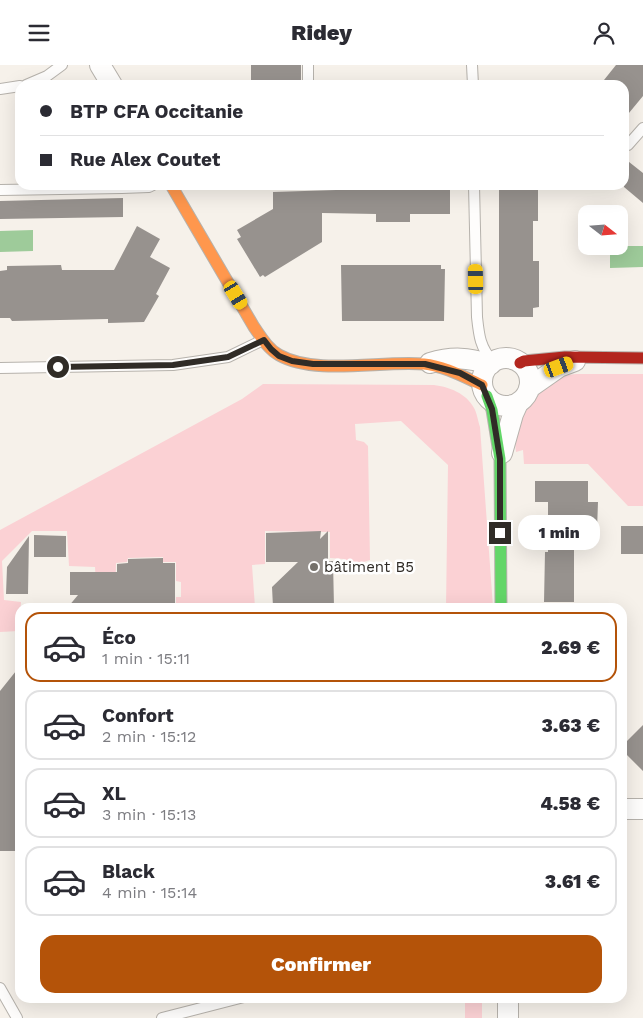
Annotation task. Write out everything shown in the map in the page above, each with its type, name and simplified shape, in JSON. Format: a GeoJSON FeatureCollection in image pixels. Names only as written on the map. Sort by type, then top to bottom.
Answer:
{"type":"FeatureCollection","features":[{"type":"Feature","properties":{"kind":"street"},"geometry":{"type":"LineString","coordinates":[[100,65],[109,80]]}},
{"type":"Feature","properties":{"kind":"street"},"geometry":{"type":"LineString","coordinates":[[174,190],[264,340],[279,356],[292,361],[313,364],[425,364],[460,373],[485,390],[496,404],[507,406],[559,367],[586,357]]}},
{"type":"Feature","properties":{"kind":"street"},"geometry":{"type":"LineString","coordinates":[[520,363],[565,357],[643,357]]}},
{"type":"Feature","properties":{"kind":"street"},"geometry":{"type":"LineString","coordinates":[[425,364],[446,358],[464,358],[492,363]]}},
{"type":"Feature","properties":{"kind":"street"},"geometry":{"type":"LineString","coordinates":[[500,459],[513,414],[524,395],[530,378],[527,370],[520,363],[512,359],[502,359],[492,363],[484,373],[485,390],[492,409],[500,459],[501,603]]}},
{"type":"Feature","properties":{"kind":"street"},"geometry":{"type":"LineString","coordinates":[[627,809],[643,809]]}},
{"type":"Feature","properties":{"kind":"street"},"geometry":{"type":"LineString","coordinates":[[508,1003],[508,1018]]}},
{"type":"Feature","properties":{"kind":"lane"},"geometry":{"type":"LineString","coordinates":[[38,80],[62,65]]}},
{"type":"Feature","properties":{"kind":"lane"},"geometry":{"type":"LineString","coordinates":[[308,65],[308,80]]}},
{"type":"Feature","properties":{"kind":"lane"},"geometry":{"type":"LineString","coordinates":[[472,65],[473,80]]}},
{"type":"Feature","properties":{"kind":"lane"},"geometry":{"type":"LineString","coordinates":[[0,89],[15,87]]}},
{"type":"Feature","properties":{"kind":"lane"},"geometry":{"type":"LineString","coordinates":[[629,144],[643,128]]}},
{"type":"Feature","properties":{"kind":"lane"},"geometry":{"type":"LineString","coordinates":[[0,190],[15,190]]}},
{"type":"Feature","properties":{"kind":"lane"},"geometry":{"type":"LineString","coordinates":[[474,190],[479,337],[484,351],[492,363]]}},
{"type":"Feature","properties":{"kind":"lane"},"geometry":{"type":"LineString","coordinates":[[0,368],[173,365],[228,357],[264,340]]}},
{"type":"Feature","properties":{"kind":"lane"},"geometry":{"type":"LineString","coordinates":[[0,988],[17,1018]]}},
{"type":"Feature","properties":{"kind":"lane"},"geometry":{"type":"LineString","coordinates":[[162,1018],[221,1003]]}},
{"type":"Feature","properties":{"kind":"shaded area"},"geometry":{"type":"Polygon","coordinates":[[[33,230],[33,251],[0,252],[0,231],[33,230]]]}},
{"type":"Feature","properties":{"kind":"shaded area"},"geometry":{"type":"Polygon","coordinates":[[[628,246],[643,246],[643,267],[610,268],[610,255],[628,255],[628,246]]]}},
{"type":"Feature","properties":{"kind":"shaded area"},"geometry":{"type":"Polygon","coordinates":[[[576,374],[643,374],[643,506],[628,506],[588,464],[524,464],[523,450],[516,452],[514,434],[522,411],[533,400],[538,388],[554,377],[576,374]]]}},
{"type":"Feature","properties":{"kind":"shaded area"},"geometry":{"type":"Polygon","coordinates":[[[263,384],[434,385],[451,389],[466,398],[475,410],[480,427],[493,603],[446,603],[448,465],[401,421],[355,424],[356,440],[364,442],[368,446],[370,560],[344,568],[344,559],[330,558],[330,532],[265,531],[265,564],[252,565],[255,603],[176,603],[176,597],[181,597],[181,582],[176,581],[176,562],[163,562],[163,557],[128,558],[127,562],[116,563],[115,603],[97,603],[95,567],[69,566],[67,531],[32,531],[2,561],[4,600],[21,602],[15,603],[15,631],[0,632],[0,530],[242,399],[263,384]]]}},
{"type":"Feature","properties":{"kind":"shaded area"},"geometry":{"type":"Polygon","coordinates":[[[465,1003],[482,1003],[482,1018],[465,1018],[465,1003]]]}},
{"type":"Feature","properties":{"kind":"building"},"geometry":{"type":"Polygon","coordinates":[[[251,65],[301,65],[301,80],[251,80],[251,65]]]}},
{"type":"Feature","properties":{"kind":"building"},"geometry":{"type":"Polygon","coordinates":[[[616,65],[643,65],[643,96],[629,113],[629,80],[604,80],[616,65]]]}},
{"type":"Feature","properties":{"kind":"building"},"geometry":{"type":"Polygon","coordinates":[[[629,162],[643,173],[643,203],[628,190],[629,162]]]}},
{"type":"Feature","properties":{"kind":"building"},"geometry":{"type":"Polygon","coordinates":[[[450,190],[450,214],[410,214],[410,222],[376,222],[376,214],[322,213],[322,242],[265,277],[263,275],[260,277],[237,239],[241,237],[237,230],[273,209],[273,192],[450,190]]]}},
{"type":"Feature","properties":{"kind":"building"},"geometry":{"type":"Polygon","coordinates":[[[499,190],[538,190],[538,221],[533,221],[533,261],[539,261],[539,307],[533,308],[533,317],[499,317],[499,190]]]}},
{"type":"Feature","properties":{"kind":"building"},"geometry":{"type":"Polygon","coordinates":[[[123,198],[123,217],[0,219],[0,201],[123,198]]]}},
{"type":"Feature","properties":{"kind":"building"},"geometry":{"type":"Polygon","coordinates":[[[137,226],[160,239],[150,257],[170,268],[156,294],[159,296],[144,322],[108,323],[108,319],[12,321],[10,318],[0,318],[0,271],[7,270],[7,266],[61,265],[62,270],[114,270],[137,226]]]}},
{"type":"Feature","properties":{"kind":"building"},"geometry":{"type":"Polygon","coordinates":[[[341,265],[441,265],[441,269],[445,269],[444,321],[342,321],[341,265]]]}},
{"type":"Feature","properties":{"kind":"building"},"geometry":{"type":"Polygon","coordinates":[[[535,481],[588,481],[588,502],[598,502],[597,530],[574,530],[574,602],[544,602],[545,552],[548,552],[548,502],[535,502],[535,481]]]}},
{"type":"Feature","properties":{"kind":"building"},"geometry":{"type":"Polygon","coordinates":[[[621,526],[643,526],[643,554],[621,554],[621,526]]]}},
{"type":"Feature","properties":{"kind":"building","name":"bâtiment B5"},"geometry":{"type":"Polygon","coordinates":[[[321,531],[320,539],[328,531],[328,561],[333,561],[334,603],[273,603],[272,587],[298,562],[266,562],[266,533],[321,531]]]}},
{"type":"Feature","properties":{"kind":"building"},"geometry":{"type":"Polygon","coordinates":[[[34,535],[66,536],[66,557],[34,557],[34,535]]]}},
{"type":"Feature","properties":{"kind":"building"},"geometry":{"type":"Polygon","coordinates":[[[29,536],[28,594],[6,594],[7,567],[29,536]]]}},
{"type":"Feature","properties":{"kind":"building"},"geometry":{"type":"Polygon","coordinates":[[[163,558],[163,563],[175,563],[175,603],[71,603],[78,595],[70,595],[70,572],[117,572],[117,564],[128,563],[128,559],[163,558]]]}},
{"type":"Feature","properties":{"kind":"building"},"geometry":{"type":"Polygon","coordinates":[[[15,672],[15,851],[0,851],[0,691],[15,672]]]}},
{"type":"Feature","properties":{"kind":"building"},"geometry":{"type":"Polygon","coordinates":[[[643,725],[643,771],[627,755],[627,741],[643,725]]]}},
{"type":"Feature","properties":{"kind":"traffic: fast"},"geometry":{"type":"LineString","coordinates":[[487,396],[492,410],[500,459],[501,603]]}},
{"type":"Feature","properties":{"kind":"traffic: slow"},"geometry":{"type":"LineString","coordinates":[[174,190],[254,327],[265,343],[279,355],[311,365],[350,366],[407,363],[432,365],[454,372],[482,385]]}},
{"type":"Feature","properties":{"kind":"traffic: jam"},"geometry":{"type":"LineString","coordinates":[[520,363],[565,357],[643,358]]}},
{"type":"Feature","properties":{"kind":"place","name":"bâtiment B5"},"geometry":{"type":"Point","coordinates":[314,567]}},
{"type":"Feature","properties":{"kind":"route"},"geometry":{"type":"LineString","coordinates":[[58,367],[173,365],[228,357],[264,340],[279,356],[292,361],[313,364],[425,364],[460,373],[482,385],[492,409],[500,459],[500,533]]}}]}
